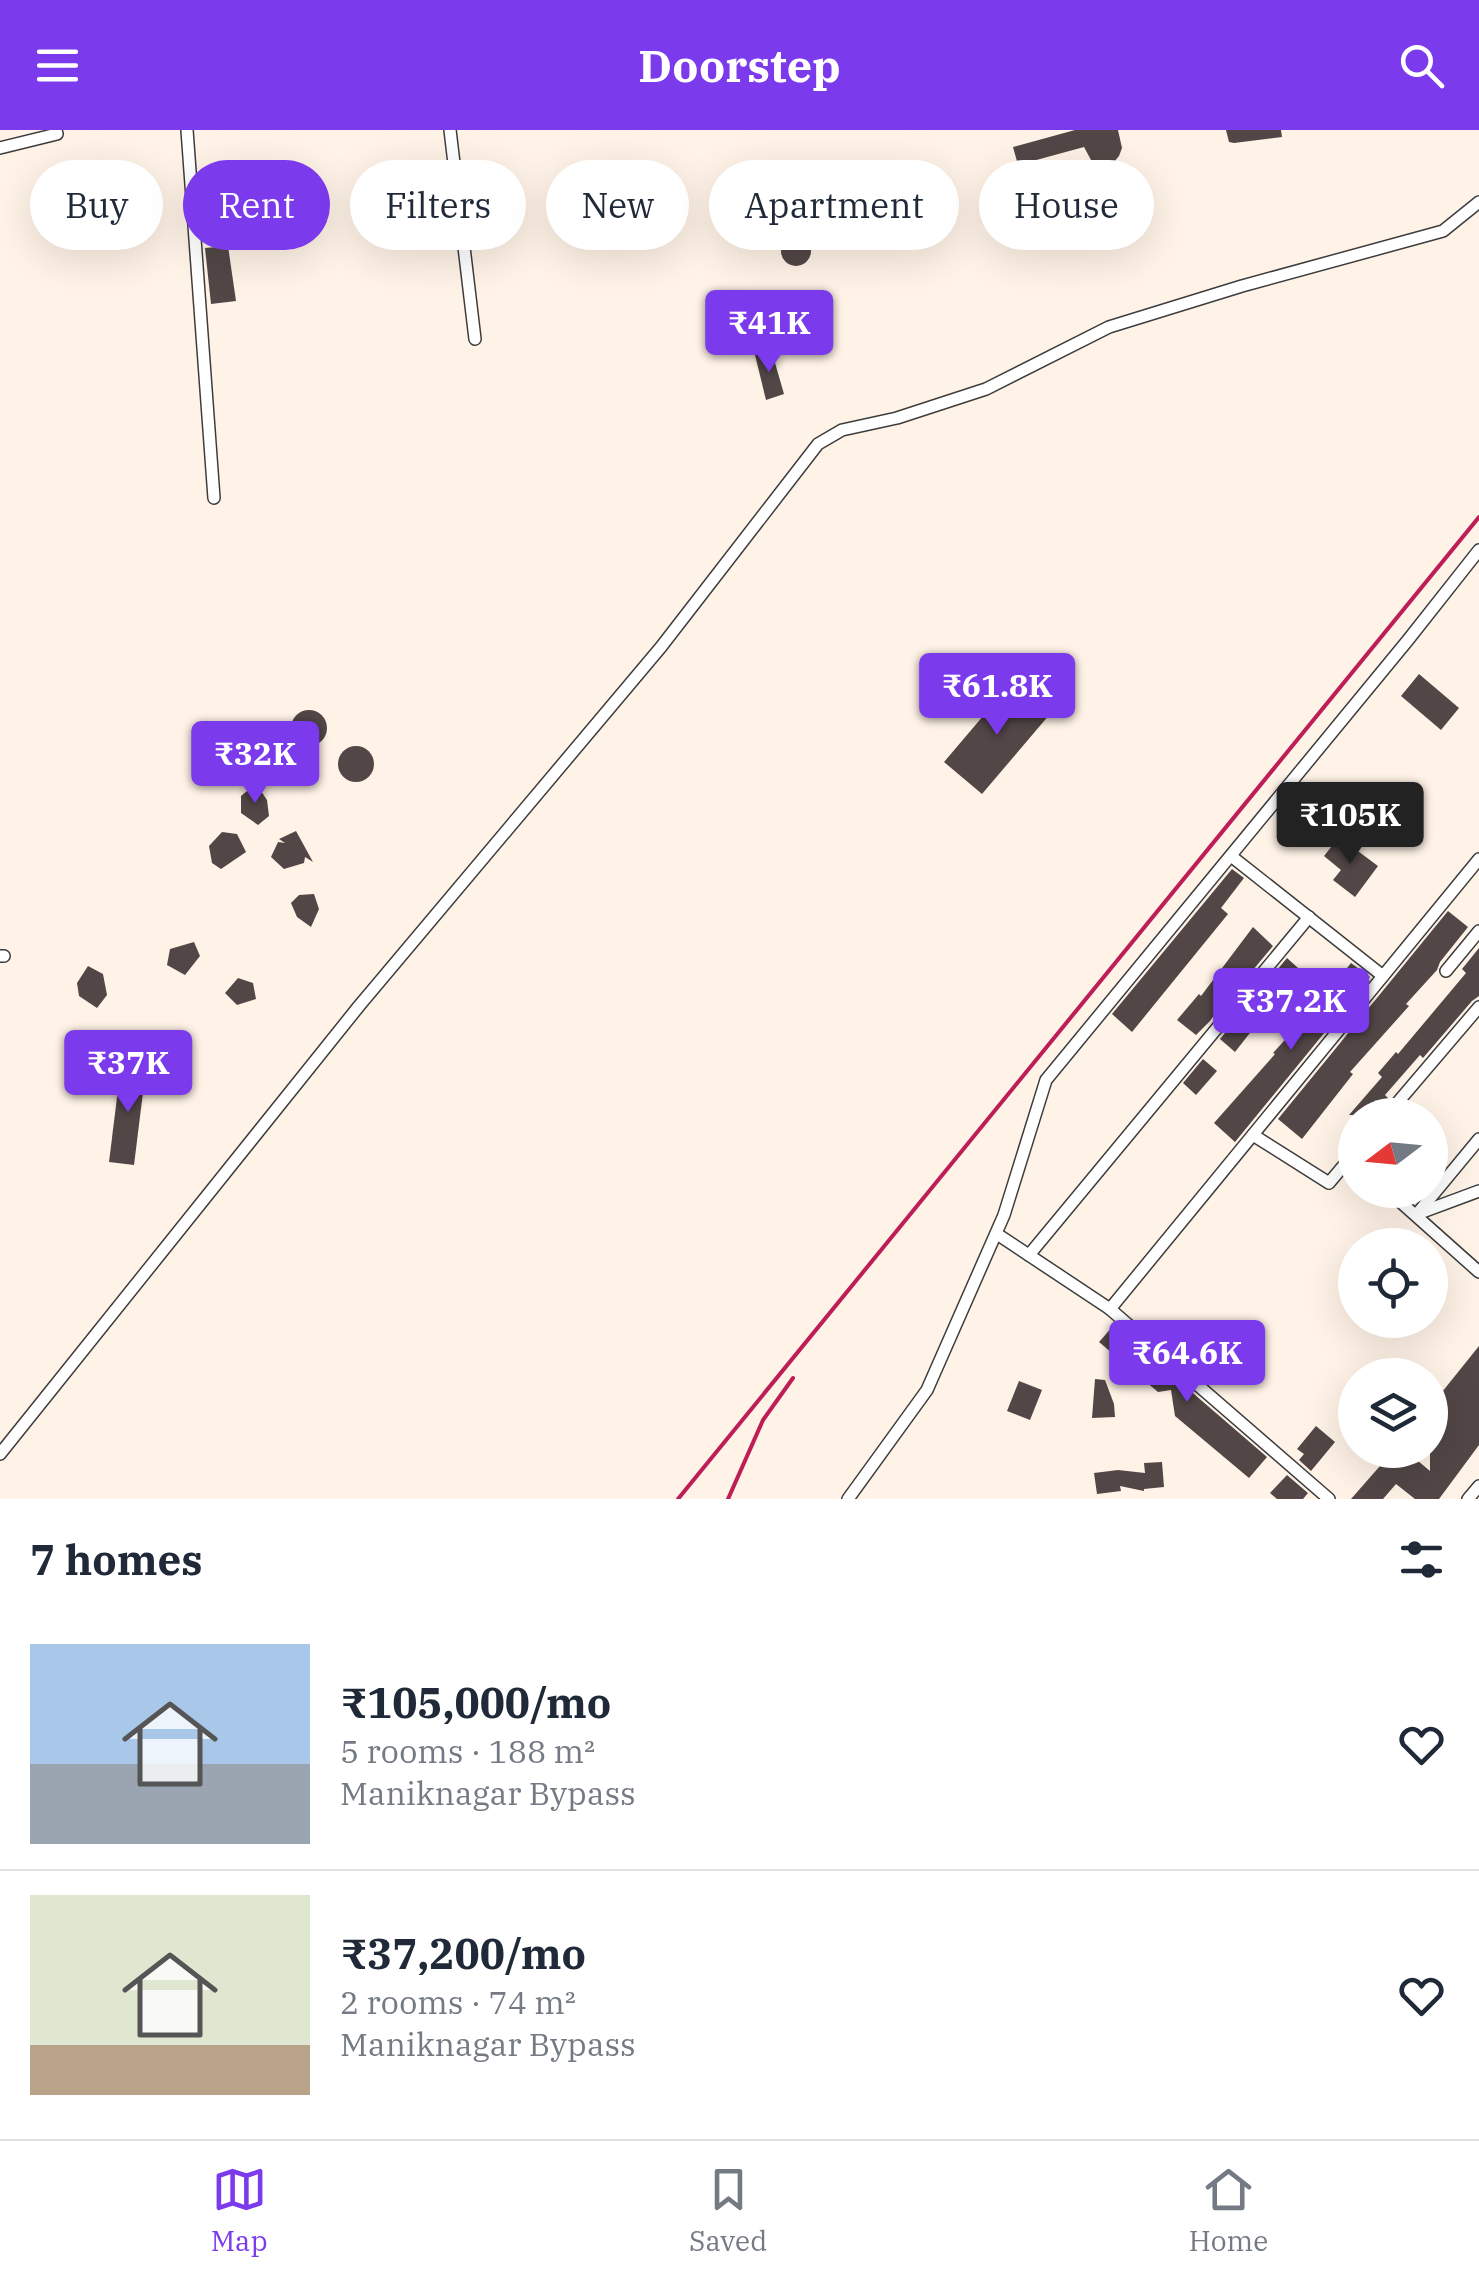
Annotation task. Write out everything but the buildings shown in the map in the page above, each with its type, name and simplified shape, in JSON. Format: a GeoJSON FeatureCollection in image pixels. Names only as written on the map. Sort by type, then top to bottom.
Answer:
{"type":"FeatureCollection","features":[{"type":"Feature","properties":{"kind":"street"},"geometry":{"type":"LineString","coordinates":[[0,148],[57,134],[56,130]]}},
{"type":"Feature","properties":{"kind":"street"},"geometry":{"type":"LineString","coordinates":[[187,130],[214,498]]}},
{"type":"Feature","properties":{"kind":"street"},"geometry":{"type":"LineString","coordinates":[[450,130],[475,340]]}},
{"type":"Feature","properties":{"kind":"street"},"geometry":{"type":"LineString","coordinates":[[0,1454],[359,1006],[661,647],[818,444],[842,430],[896,418],[986,389],[1108,327],[1443,231],[1479,202]]}},
{"type":"Feature","properties":{"kind":"street"},"geometry":{"type":"LineString","coordinates":[[848,1499],[926,1390],[997,1234],[1046,1080],[1479,550]]}},
{"type":"Feature","properties":{"kind":"street"},"geometry":{"type":"LineString","coordinates":[[1231,856],[1384,976]]}},
{"type":"Feature","properties":{"kind":"street"},"geometry":{"type":"LineString","coordinates":[[1110,1309],[1477,867]]}},
{"type":"Feature","properties":{"kind":"street"},"geometry":{"type":"LineString","coordinates":[[1029,1255],[1308,917]]}},
{"type":"Feature","properties":{"kind":"street"},"geometry":{"type":"LineString","coordinates":[[1446,971],[1479,931]]}},
{"type":"Feature","properties":{"kind":"street"},"geometry":{"type":"LineString","coordinates":[[1401,1098],[1479,1007]]}},
{"type":"Feature","properties":{"kind":"street"},"geometry":{"type":"LineString","coordinates":[[1253,1135],[1329,1183],[1338,1174]]}},
{"type":"Feature","properties":{"kind":"street"},"geometry":{"type":"LineString","coordinates":[[1417,1214],[1479,1139]]}},
{"type":"Feature","properties":{"kind":"street"},"geometry":{"type":"LineString","coordinates":[[1417,1214],[1479,1192]]}},
{"type":"Feature","properties":{"kind":"street"},"geometry":{"type":"LineString","coordinates":[[1410,1208],[1479,1272]]}},
{"type":"Feature","properties":{"kind":"street"},"geometry":{"type":"LineString","coordinates":[[997,1234],[1110,1309],[1329,1499]]}},
{"type":"Feature","properties":{"kind":"street"},"geometry":{"type":"LineString","coordinates":[[1468,1499],[1479,1486]]}},
{"type":"Feature","properties":{"kind":"railway"},"geometry":{"type":"LineString","coordinates":[[678,1499],[1479,517]]}},
{"type":"Feature","properties":{"kind":"railway"},"geometry":{"type":"LineString","coordinates":[[728,1499],[763,1420],[793,1378]]}}]}
